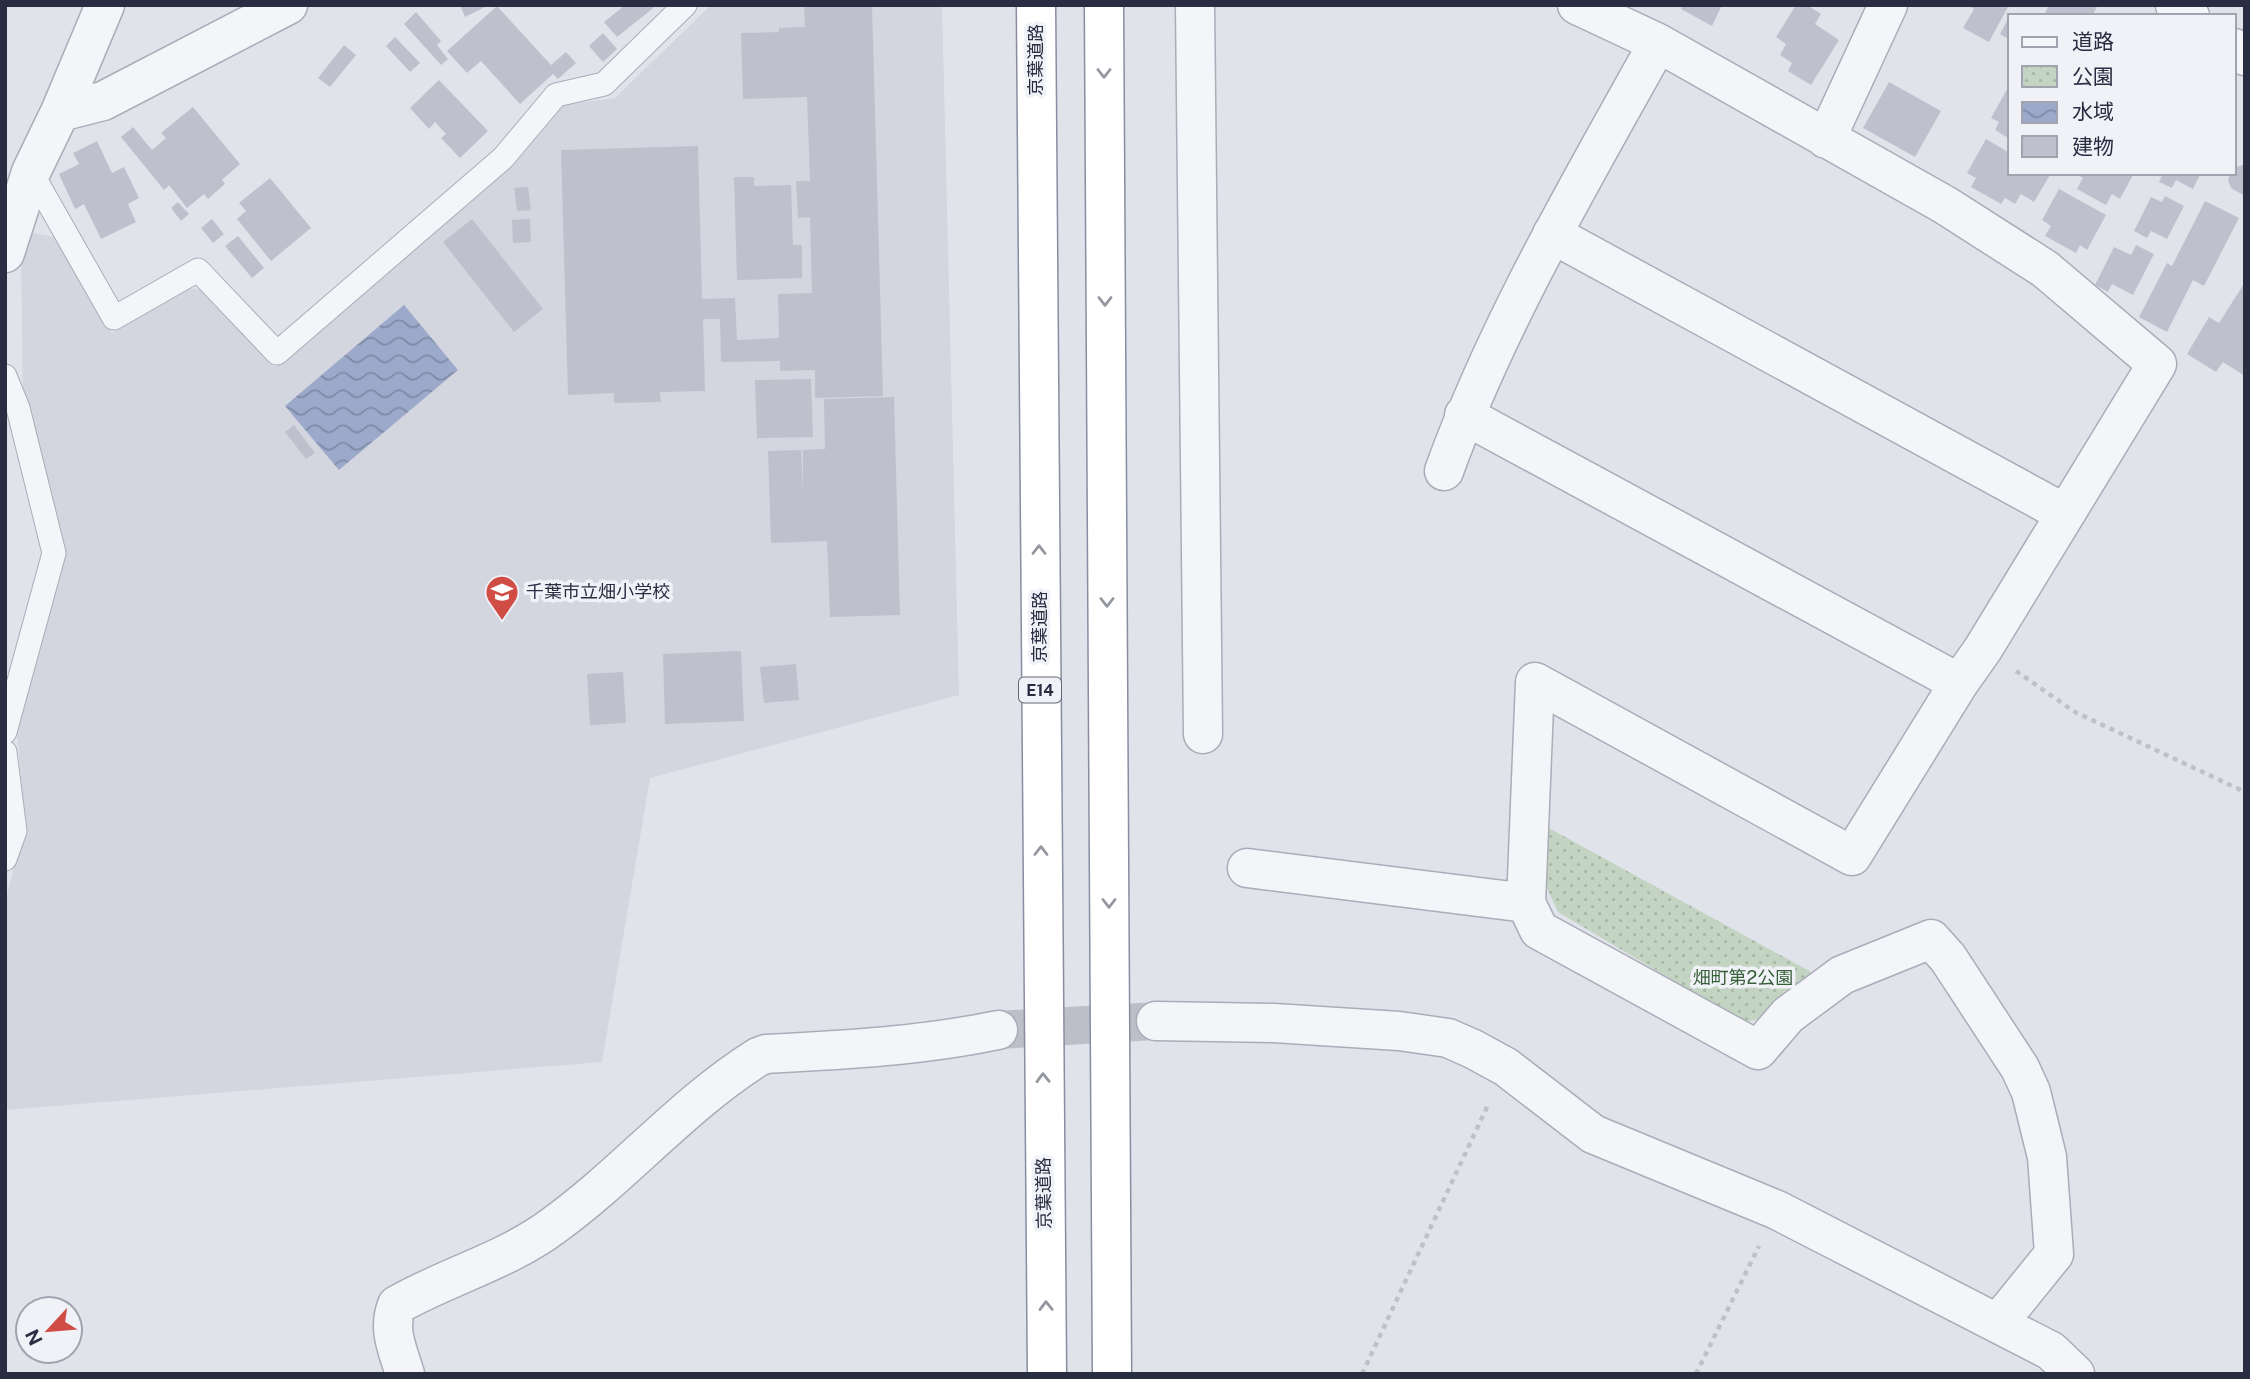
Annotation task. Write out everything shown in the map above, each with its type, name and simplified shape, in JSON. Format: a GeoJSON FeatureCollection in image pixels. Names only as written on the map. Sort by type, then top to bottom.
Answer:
{"type":"FeatureCollection","features":[{"type":"Feature","properties":{"kind":"highway","name":"京葉道路"},"geometry":{"type":"LineString","coordinates":[[1036,5],[1047,1374]]}},
{"type":"Feature","properties":{"kind":"highway"},"geometry":{"type":"LineString","coordinates":[[1104,5],[1112,1374]]}},
{"type":"Feature","properties":{"kind":"street"},"geometry":{"type":"LineString","coordinates":[[5,253],[31,172],[60,112],[104,5]]}},
{"type":"Feature","properties":{"kind":"street"},"geometry":{"type":"LineString","coordinates":[[60,112],[103,101],[288,5]]}},
{"type":"Feature","properties":{"kind":"street"},"geometry":{"type":"LineString","coordinates":[[1195,5],[1203,734]]}},
{"type":"Feature","properties":{"kind":"street"},"geometry":{"type":"LineString","coordinates":[[1577,5],[1657,43],[1945,205],[2045,269],[2157,364],[1983,649],[1852,856],[1535,682],[1526,904],[1539,930],[1758,1050],[1788,1015],[1842,975],[1931,939],[1948,958],[2020,1068],[2031,1092],[2047,1157],[2054,1254],[1999,1322]]}},
{"type":"Feature","properties":{"kind":"street"},"geometry":{"type":"LineString","coordinates":[[1826,139],[1888,5]]}},
{"type":"Feature","properties":{"kind":"street"},"geometry":{"type":"LineString","coordinates":[[1444,471],[1464,415],[1552,234],[1657,43]]}},
{"type":"Feature","properties":{"kind":"street"},"geometry":{"type":"LineString","coordinates":[[1552,234],[2064,513]]}},
{"type":"Feature","properties":{"kind":"street"},"geometry":{"type":"LineString","coordinates":[[1464,415],[1959,683]]}},
{"type":"Feature","properties":{"kind":"street"},"geometry":{"type":"LineString","coordinates":[[1247,868],[1526,904]]}},
{"type":"Feature","properties":{"kind":"street"},"geometry":{"type":"LineString","coordinates":[[1156,1021],[1274,1023],[1448,1038],[1474,1049],[1506,1068],[1593,1134],[1777,1209],[1999,1322],[2051,1351],[2075,1374]]}},
{"type":"Feature","properties":{"kind":"street"},"geometry":{"type":"LineString","coordinates":[[405,1374],[392,1332],[393,1315],[397,1306],[522,1247],[551,1228],[599,1190],[650,1141],[758,1057],[966,1037],[998,1030]]}},
{"type":"Feature","properties":{"kind":"lane"},"geometry":{"type":"LineString","coordinates":[[31,172],[114,318],[198,270],[277,353],[503,158],[556,96],[604,84],[685,5]]}},
{"type":"Feature","properties":{"kind":"lane"},"geometry":{"type":"LineString","coordinates":[[5,376],[18,408],[54,553],[5,732]]}},
{"type":"Feature","properties":{"kind":"lane"},"geometry":{"type":"LineString","coordinates":[[5,752],[15,831],[5,859]]}},
{"type":"Feature","properties":{"kind":"path"},"geometry":{"type":"LineString","coordinates":[[1983,649],[2075,712],[2245,792]]}},
{"type":"Feature","properties":{"kind":"path"},"geometry":{"type":"LineString","coordinates":[[1362,1374],[1506,1068]]}},
{"type":"Feature","properties":{"kind":"path"},"geometry":{"type":"LineString","coordinates":[[1696,1374],[1777,1209]]}},
{"type":"Feature","properties":{"kind":"shaded area","name":"千葉市立畑小学校"},"geometry":{"type":"Polygon","coordinates":[[[711,5],[942,5],[959,695],[650,778],[602,1062],[5,1110],[5,904],[25,824],[17,732],[66,549],[23,397],[21,256],[29,232],[54,237],[112,333],[185,288],[204,290],[274,367],[524,153],[563,105],[615,98],[711,5]]]}},
{"type":"Feature","properties":{"kind":"green space","name":"畑町第2公園"},"geometry":{"type":"Polygon","coordinates":[[[1547,827],[1813,973],[1784,992],[1760,1019],[1743,1022],[1558,912],[1546,886],[1547,827]]]}},
{"type":"Feature","properties":{"kind":"water"},"geometry":{"type":"Polygon","coordinates":[[[404,305],[458,370],[339,470],[285,406],[404,305]]]}},
{"type":"Feature","properties":{"kind":"building"},"geometry":{"type":"Polygon","coordinates":[[[460,5],[489,5],[465,17],[460,5]]]}},
{"type":"Feature","properties":{"kind":"building"},"geometry":{"type":"Polygon","coordinates":[[[625,5],[657,5],[617,37],[604,22],[625,5]]]}},
{"type":"Feature","properties":{"kind":"building"},"geometry":{"type":"Polygon","coordinates":[[[804,5],[872,5],[883,396],[815,398],[815,370],[780,371],[780,361],[721,362],[720,319],[703,319],[705,391],[660,392],[661,402],[614,403],[614,393],[568,395],[561,150],[698,146],[702,299],[735,298],[737,340],[779,338],[778,294],[812,293],[810,217],[798,218],[796,181],[810,181],[807,97],[743,99],[741,33],[779,32],[779,28],[805,27],[804,5]]]}},
{"type":"Feature","properties":{"kind":"building"},"geometry":{"type":"Polygon","coordinates":[[[1683,5],[1722,5],[1712,26],[1681,9],[1683,5]]]}},
{"type":"Feature","properties":{"kind":"building"},"geometry":{"type":"Polygon","coordinates":[[[1796,5],[1807,5],[1821,14],[1815,24],[1839,40],[1811,85],[1788,71],[1792,63],[1780,55],[1786,44],[1776,37],[1796,5]]]}},
{"type":"Feature","properties":{"kind":"building"},"geometry":{"type":"Polygon","coordinates":[[[1967,5],[2009,5],[1989,42],[1963,28],[1974,9],[1967,5]]]}},
{"type":"Feature","properties":{"kind":"building"},"geometry":{"type":"Polygon","coordinates":[[[2049,5],[2098,5],[2093,14],[2044,14],[2049,5]]]}},
{"type":"Feature","properties":{"kind":"building"},"geometry":{"type":"Polygon","coordinates":[[[497,6],[551,65],[566,52],[576,63],[558,79],[553,74],[520,104],[481,61],[467,73],[447,51],[497,6]]]}},
{"type":"Feature","properties":{"kind":"building"},"geometry":{"type":"Polygon","coordinates":[[[416,12],[441,41],[437,45],[448,59],[441,65],[404,24],[416,12]]]}},
{"type":"Feature","properties":{"kind":"building"},"geometry":{"type":"Polygon","coordinates":[[[2008,19],[2008,39],[2000,34],[2008,19]]]}},
{"type":"Feature","properties":{"kind":"building"},"geometry":{"type":"Polygon","coordinates":[[[603,33],[617,49],[603,62],[589,46],[603,33]]]}},
{"type":"Feature","properties":{"kind":"building"},"geometry":{"type":"Polygon","coordinates":[[[395,37],[420,63],[410,72],[386,46],[395,37]]]}},
{"type":"Feature","properties":{"kind":"building"},"geometry":{"type":"Polygon","coordinates":[[[344,45],[356,55],[330,87],[318,78],[344,45]]]}},
{"type":"Feature","properties":{"kind":"building"},"geometry":{"type":"Polygon","coordinates":[[[439,80],[488,131],[460,158],[441,138],[446,134],[435,122],[429,129],[410,108],[439,80]]]}},
{"type":"Feature","properties":{"kind":"building"},"geometry":{"type":"Polygon","coordinates":[[[1889,82],[1941,111],[1915,157],[1863,128],[1889,82]]]}},
{"type":"Feature","properties":{"kind":"building"},"geometry":{"type":"Polygon","coordinates":[[[2008,88],[2008,138],[1995,130],[1999,122],[1991,118],[2008,88]]]}},
{"type":"Feature","properties":{"kind":"building"},"geometry":{"type":"Polygon","coordinates":[[[193,107],[240,164],[222,180],[225,184],[208,199],[204,194],[187,208],[169,185],[164,190],[121,137],[133,127],[152,150],[166,138],[161,133],[193,107]]]}},
{"type":"Feature","properties":{"kind":"building"},"geometry":{"type":"Polygon","coordinates":[[[1986,139],[2008,152],[2008,175],[2050,175],[2034,202],[2021,194],[2015,204],[2005,198],[2001,204],[1971,187],[1976,178],[1967,173],[1986,139]]]}},
{"type":"Feature","properties":{"kind":"building"},"geometry":{"type":"Polygon","coordinates":[[[97,141],[112,173],[124,167],[139,198],[128,204],[136,222],[101,239],[84,204],[75,209],[59,174],[79,164],[73,153],[97,141]]]}},
{"type":"Feature","properties":{"kind":"building"},"geometry":{"type":"Polygon","coordinates":[[[2245,164],[2245,196],[2231,188],[2228,180],[2229,175],[2236,175],[2236,167],[2245,164]]]}},
{"type":"Feature","properties":{"kind":"building"},"geometry":{"type":"Polygon","coordinates":[[[2078,175],[2133,175],[2120,199],[2112,194],[2106,205],[2077,189],[2083,178],[2078,175]]]}},
{"type":"Feature","properties":{"kind":"building"},"geometry":{"type":"Polygon","coordinates":[[[2162,175],[2200,175],[2193,189],[2176,180],[2172,188],[2159,182],[2162,175]]]}},
{"type":"Feature","properties":{"kind":"building"},"geometry":{"type":"Polygon","coordinates":[[[734,177],[754,177],[754,186],[791,185],[793,245],[802,245],[802,278],[737,280],[734,177]]]}},
{"type":"Feature","properties":{"kind":"building"},"geometry":{"type":"Polygon","coordinates":[[[270,178],[311,228],[271,261],[237,219],[246,211],[239,203],[270,178]]]}},
{"type":"Feature","properties":{"kind":"building"},"geometry":{"type":"Polygon","coordinates":[[[528,187],[531,210],[517,211],[514,188],[528,187]]]}},
{"type":"Feature","properties":{"kind":"building"},"geometry":{"type":"Polygon","coordinates":[[[2059,189],[2106,215],[2087,250],[2080,245],[2076,253],[2045,236],[2051,226],[2042,220],[2059,189]]]}},
{"type":"Feature","properties":{"kind":"building"},"geometry":{"type":"Polygon","coordinates":[[[2165,196],[2184,206],[2167,239],[2151,231],[2147,238],[2134,231],[2151,197],[2162,202],[2165,196]]]}},
{"type":"Feature","properties":{"kind":"building"},"geometry":{"type":"Polygon","coordinates":[[[2205,201],[2239,218],[2204,286],[2193,280],[2167,332],[2139,317],[2167,263],[2172,266],[2205,201]]]}},
{"type":"Feature","properties":{"kind":"building"},"geometry":{"type":"Polygon","coordinates":[[[178,202],[189,214],[181,221],[171,208],[178,202]]]}},
{"type":"Feature","properties":{"kind":"building"},"geometry":{"type":"Polygon","coordinates":[[[212,219],[224,234],[213,243],[201,228],[212,219]]]}},
{"type":"Feature","properties":{"kind":"building"},"geometry":{"type":"Polygon","coordinates":[[[472,219],[543,309],[514,332],[443,242],[472,219]]]}},
{"type":"Feature","properties":{"kind":"building"},"geometry":{"type":"Polygon","coordinates":[[[530,219],[531,242],[513,243],[512,220],[530,219]]]}},
{"type":"Feature","properties":{"kind":"building"},"geometry":{"type":"Polygon","coordinates":[[[238,236],[264,268],[252,278],[225,246],[238,236]]]}},
{"type":"Feature","properties":{"kind":"building"},"geometry":{"type":"Polygon","coordinates":[[[2136,245],[2154,254],[2133,295],[2112,284],[2108,292],[2095,285],[2114,247],[2131,255],[2136,245]]]}},
{"type":"Feature","properties":{"kind":"building"},"geometry":{"type":"Polygon","coordinates":[[[2245,282],[2245,376],[2223,362],[2216,372],[2187,354],[2209,317],[2219,323],[2245,282]]]}},
{"type":"Feature","properties":{"kind":"building"},"geometry":{"type":"Polygon","coordinates":[[[811,379],[813,437],[757,438],[755,380],[811,379]]]}},
{"type":"Feature","properties":{"kind":"building"},"geometry":{"type":"Polygon","coordinates":[[[894,397],[900,615],[830,617],[827,541],[771,543],[768,451],[801,450],[803,491],[803,450],[825,449],[824,399],[894,397]]]}},
{"type":"Feature","properties":{"kind":"building"},"geometry":{"type":"Polygon","coordinates":[[[294,425],[315,453],[306,459],[285,432],[294,425]]]}},
{"type":"Feature","properties":{"kind":"building"},"geometry":{"type":"Polygon","coordinates":[[[741,651],[744,721],[665,724],[663,654],[741,651]]]}},
{"type":"Feature","properties":{"kind":"building"},"geometry":{"type":"Polygon","coordinates":[[[796,664],[799,700],[764,703],[760,667],[796,664]]]}},
{"type":"Feature","properties":{"kind":"building"},"geometry":{"type":"Polygon","coordinates":[[[623,672],[626,723],[590,725],[587,674],[623,672]]]}},
{"type":"Feature","properties":{"kind":"tunnel"},"geometry":{"type":"LineString","coordinates":[[998,1030],[1156,1021]]}},
{"type":"Feature","properties":{"kind":"place","name":"千葉市立畑小学校"},"geometry":{"type":"Point","coordinates":[502,622]}}]}
